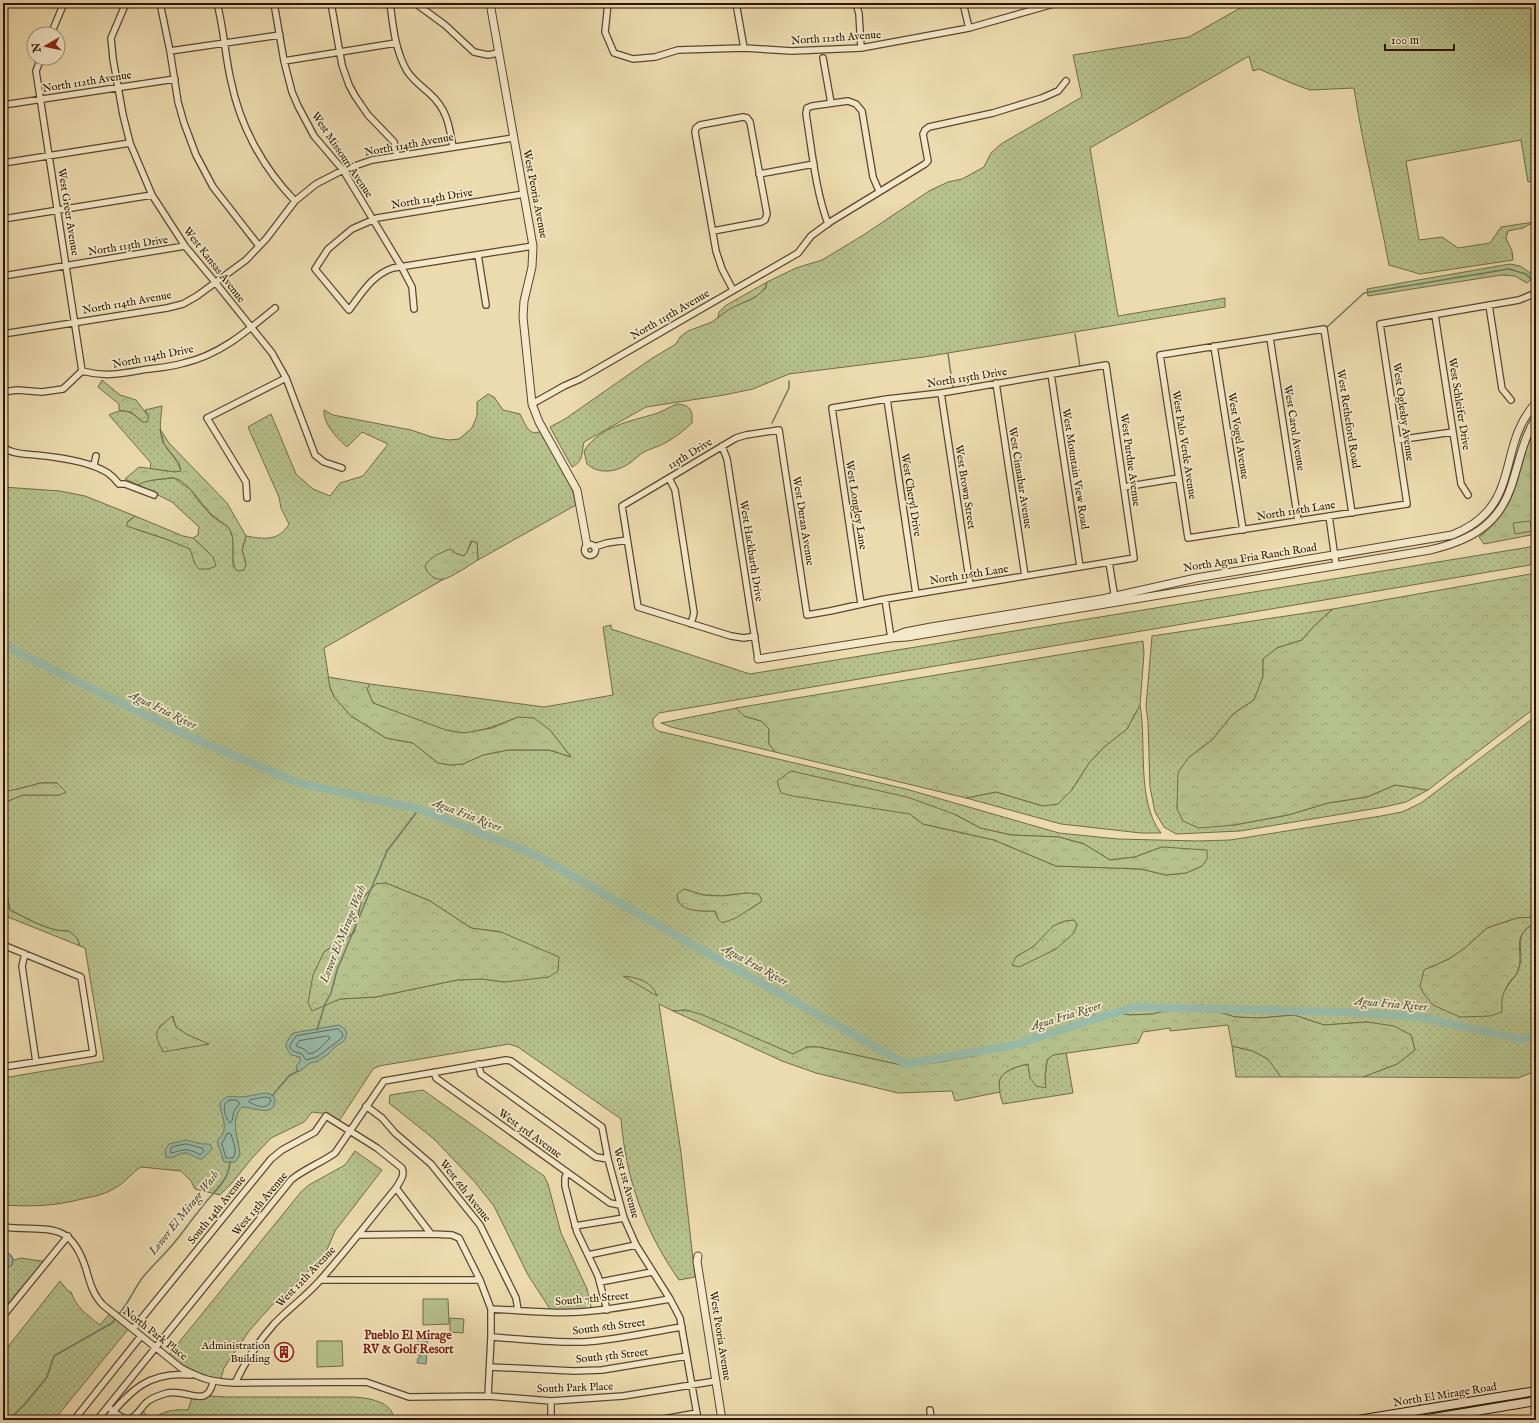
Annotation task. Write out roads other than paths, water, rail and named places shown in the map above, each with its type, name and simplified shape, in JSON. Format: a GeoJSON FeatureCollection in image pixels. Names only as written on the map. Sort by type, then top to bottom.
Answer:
{"type":"FeatureCollection","features":[{"type":"Feature","properties":{"kind":"main road","name":"North El Mirage Road"},"geometry":{"type":"LineString","coordinates":[[1358,1420],[1536,1391]]}},
{"type":"Feature","properties":{"kind":"main road","name":"North El Mirage Road"},"geometry":{"type":"LineString","coordinates":[[1422,1420],[1536,1401]]}},
{"type":"Feature","properties":{"kind":"main road"},"geometry":{"type":"LineString","coordinates":[[1430,1408],[1432,1418]]}},
{"type":"Feature","properties":{"kind":"street"},"geometry":{"type":"LineString","coordinates":[[54,26],[64,3]]}},
{"type":"Feature","properties":{"kind":"street","name":"West Kansas Avenue"},"geometry":{"type":"LineString","coordinates":[[126,3],[111,38],[113,59],[130,143],[152,195],[185,246],[272,353],[286,378],[315,454],[324,462],[342,468]]}},
{"type":"Feature","properties":{"kind":"street"},"geometry":{"type":"LineString","coordinates":[[160,3],[182,116],[196,155],[213,187],[259,246]]}},
{"type":"Feature","properties":{"kind":"street"},"geometry":{"type":"LineString","coordinates":[[217,3],[233,90],[245,127],[269,170],[295,201]]}},
{"type":"Feature","properties":{"kind":"street","name":"West Missouri Avenue"},"geometry":{"type":"LineString","coordinates":[[274,3],[284,61],[292,92],[305,120],[321,144],[342,170],[401,266],[412,288],[414,309]]}},
{"type":"Feature","properties":{"kind":"street"},"geometry":{"type":"LineString","coordinates":[[331,3],[345,75],[355,96],[368,115],[394,142],[397,156]]}},
{"type":"Feature","properties":{"kind":"street"},"geometry":{"type":"LineString","coordinates":[[390,3],[396,43],[402,62],[410,75],[438,102],[445,113],[449,123],[453,147]]}},
{"type":"Feature","properties":{"kind":"street"},"geometry":{"type":"LineString","coordinates":[[415,3],[445,25],[466,47],[474,52],[488,55],[498,53]]}},
{"type":"Feature","properties":{"kind":"street","name":"West Peoria Avenue"},"geometry":{"type":"LineString","coordinates":[[490,3],[533,246],[532,267],[524,300],[523,317],[532,404],[539,422],[578,490],[591,546]]}},
{"type":"Feature","properties":{"kind":"street","name":"North 112th Avenue"},"geometry":{"type":"LineString","coordinates":[[608,3],[606,32],[614,52],[633,59],[655,57],[678,50],[744,48],[792,51],[861,48],[969,28],[1057,3]]}},
{"type":"Feature","properties":{"kind":"street"},"geometry":{"type":"LineString","coordinates":[[736,3],[744,48]]}},
{"type":"Feature","properties":{"kind":"street"},"geometry":{"type":"LineString","coordinates":[[856,3],[859,14],[861,48]]}},
{"type":"Feature","properties":{"kind":"street"},"geometry":{"type":"LineString","coordinates":[[963,3],[969,28]]}},
{"type":"Feature","properties":{"kind":"street"},"geometry":{"type":"LineString","coordinates":[[170,51],[280,35]]}},
{"type":"Feature","properties":{"kind":"street"},"geometry":{"type":"LineString","coordinates":[[284,61],[396,43]]}},
{"type":"Feature","properties":{"kind":"street"},"geometry":{"type":"LineString","coordinates":[[823,58],[831,103]]}},
{"type":"Feature","properties":{"kind":"street","name":"West Greer Avenue"},"geometry":{"type":"LineString","coordinates":[[38,66],[36,71],[40,100],[82,371]]}},
{"type":"Feature","properties":{"kind":"street","name":"North 112th Avenue"},"geometry":{"type":"LineString","coordinates":[[3,105],[174,79]]}},
{"type":"Feature","properties":{"kind":"street","name":"North 115th Avenue"},"geometry":{"type":"LineString","coordinates":[[532,404],[580,379],[798,253],[811,236],[828,224],[879,191],[925,164],[928,161],[924,130],[929,127],[993,113],[1042,98],[1058,91],[1066,81]]}},
{"type":"Feature","properties":{"kind":"street"},"geometry":{"type":"LineString","coordinates":[[828,224],[822,208],[814,164],[806,114],[807,108],[848,101],[856,104],[862,112],[873,177],[879,191]]}},
{"type":"Feature","properties":{"kind":"street"},"geometry":{"type":"LineString","coordinates":[[713,230],[760,222],[765,220],[767,214],[750,122],[747,118],[743,117],[700,125],[696,128],[695,132],[716,250],[722,269],[733,290]]}},
{"type":"Feature","properties":{"kind":"street","name":"North 114th Avenue"},"geometry":{"type":"LineString","coordinates":[[3,334],[174,306],[193,298],[246,260],[295,201],[316,184],[342,170],[366,161],[513,138]]}},
{"type":"Feature","properties":{"kind":"street"},"geometry":{"type":"LineString","coordinates":[[3,163],[130,143]]}},
{"type":"Feature","properties":{"kind":"street"},"geometry":{"type":"LineString","coordinates":[[759,174],[814,164]]}},
{"type":"Feature","properties":{"kind":"street","name":"North 114th Drive"},"geometry":{"type":"LineString","coordinates":[[401,266],[383,272],[372,279],[349,310],[315,269],[328,249],[352,229],[372,220],[384,216],[524,194]]}},
{"type":"Feature","properties":{"kind":"street"},"geometry":{"type":"LineString","coordinates":[[3,219],[152,195]]}},
{"type":"Feature","properties":{"kind":"street","name":"North 113th Drive"},"geometry":{"type":"LineString","coordinates":[[3,276],[185,246]]}},
{"type":"Feature","properties":{"kind":"street"},"geometry":{"type":"LineString","coordinates":[[401,266],[533,246]]}},
{"type":"Feature","properties":{"kind":"street"},"geometry":{"type":"LineString","coordinates":[[478,255],[486,305]]}},
{"type":"Feature","properties":{"kind":"street"},"geometry":{"type":"LineString","coordinates":[[1435,315],[1519,300],[1536,293]]}},
{"type":"Feature","properties":{"kind":"street"},"geometry":{"type":"LineString","coordinates":[[1489,305],[1502,389],[1510,400]]}},
{"type":"Feature","properties":{"kind":"street","name":"North 114th Drive"},"geometry":{"type":"LineString","coordinates":[[82,371],[93,374],[108,375],[185,363],[204,357],[222,348],[251,328],[275,308]]}},
{"type":"Feature","properties":{"kind":"street","name":"West Oglesby Avenue"},"geometry":{"type":"LineString","coordinates":[[1407,504],[1380,324],[1435,315]]}},
{"type":"Feature","properties":{"kind":"street","name":"West Schleifer Drive"},"geometry":{"type":"LineString","coordinates":[[1435,315],[1461,484],[1468,495]]}},
{"type":"Feature","properties":{"kind":"street","name":"West Retheford Road"},"geometry":{"type":"LineString","coordinates":[[1270,338],[1324,329],[1352,513]]}},
{"type":"Feature","properties":{"kind":"street"},"geometry":{"type":"LineString","coordinates":[[1214,346],[1270,338]]}},
{"type":"Feature","properties":{"kind":"street","name":"West Carol Avenue"},"geometry":{"type":"LineString","coordinates":[[1270,338],[1298,521]]}},
{"type":"Feature","properties":{"kind":"street","name":"West Palo Verde Avenue"},"geometry":{"type":"LineString","coordinates":[[1188,538],[1160,355],[1214,346]]}},
{"type":"Feature","properties":{"kind":"street","name":"West Vogel Avenue"},"geometry":{"type":"LineString","coordinates":[[1214,346],[1243,530]]}},
{"type":"Feature","properties":{"kind":"street","name":"North 115th Drive"},"geometry":{"type":"LineString","coordinates":[[832,408],[887,399],[941,393],[1106,365]]}},
{"type":"Feature","properties":{"kind":"street","name":"West Purdue Avenue"},"geometry":{"type":"LineString","coordinates":[[1106,365],[1134,558]]}},
{"type":"Feature","properties":{"kind":"street"},"geometry":{"type":"LineString","coordinates":[[3,392],[17,390],[42,392],[63,389],[82,371]]}},
{"type":"Feature","properties":{"kind":"street","name":"West Mountain View Road"},"geometry":{"type":"LineString","coordinates":[[1050,374],[1080,567]]}},
{"type":"Feature","properties":{"kind":"street"},"geometry":{"type":"LineString","coordinates":[[248,498],[246,482],[207,418],[286,378]]}},
{"type":"Feature","properties":{"kind":"street","name":"West Cinnabar Avenue"},"geometry":{"type":"LineString","coordinates":[[996,383],[1025,576]]}},
{"type":"Feature","properties":{"kind":"street","name":"West Brown Street"},"geometry":{"type":"LineString","coordinates":[[941,393],[970,585]]}},
{"type":"Feature","properties":{"kind":"street","name":"West Cheryl Drive"},"geometry":{"type":"LineString","coordinates":[[887,399],[916,594]]}},
{"type":"Feature","properties":{"kind":"street","name":"North Agua Fria Ranch Road"},"geometry":{"type":"LineString","coordinates":[[1115,599],[1189,579],[1443,538],[1458,533],[1474,524],[1486,513],[1497,499],[1520,427],[1536,403]]}},
{"type":"Feature","properties":{"kind":"street","name":"West Longley Lane"},"geometry":{"type":"LineString","coordinates":[[832,408],[862,604]]}},
{"type":"Feature","properties":{"kind":"street","name":"North Agua Fria Ranch Road"},"geometry":{"type":"LineString","coordinates":[[758,659],[891,638],[905,632],[931,627],[1336,565],[1448,545],[1466,539],[1481,530],[1497,514],[1507,497],[1526,437],[1536,418]]}},
{"type":"Feature","properties":{"kind":"street"},"geometry":{"type":"LineString","coordinates":[[772,423],[776,430]]}},
{"type":"Feature","properties":{"kind":"street","name":"115th Drive"},"geometry":{"type":"LineString","coordinates":[[627,540],[622,506],[722,446],[742,436],[776,430]]}},
{"type":"Feature","properties":{"kind":"street","name":"West Duran Avenue"},"geometry":{"type":"LineString","coordinates":[[776,430],[807,615]]}},
{"type":"Feature","properties":{"kind":"street"},"geometry":{"type":"LineString","coordinates":[[1397,440],[1453,432]]}},
{"type":"Feature","properties":{"kind":"street","name":"West Hackbarth Drive"},"geometry":{"type":"LineString","coordinates":[[722,446],[727,459],[758,659]]}},
{"type":"Feature","properties":{"kind":"street"},"geometry":{"type":"LineString","coordinates":[[3,447],[14,452],[94,465],[109,474],[119,484],[125,484],[154,495]]}},
{"type":"Feature","properties":{"kind":"street"},"geometry":{"type":"LineString","coordinates":[[94,465],[96,456]]}},
{"type":"Feature","properties":{"kind":"street"},"geometry":{"type":"LineString","coordinates":[[669,478],[675,490],[694,613],[692,624]]}},
{"type":"Feature","properties":{"kind":"street"},"geometry":{"type":"LineString","coordinates":[[1124,487],[1179,478]]}},
{"type":"Feature","properties":{"kind":"street","name":"North 116th Lane"},"geometry":{"type":"LineString","coordinates":[[1188,538],[1407,504]]}},
{"type":"Feature","properties":{"kind":"street"},"geometry":{"type":"LineString","coordinates":[[1329,516],[1336,565]]}},
{"type":"Feature","properties":{"kind":"street"},"geometry":{"type":"LineString","coordinates":[[591,546],[627,540],[638,608],[731,636],[744,638],[755,636]]}},
{"type":"Feature","properties":{"kind":"street","name":"North 116th Lane"},"geometry":{"type":"LineString","coordinates":[[807,615],[885,599],[1134,558]]}},
{"type":"Feature","properties":{"kind":"street"},"geometry":{"type":"LineString","coordinates":[[1109,562],[1115,599]]}},
{"type":"Feature","properties":{"kind":"street"},"geometry":{"type":"LineString","coordinates":[[885,599],[891,638]]}},
{"type":"Feature","properties":{"kind":"street"},"geometry":{"type":"LineString","coordinates":[[3,945],[81,977],[93,1053],[3,1067]]}},
{"type":"Feature","properties":{"kind":"street"},"geometry":{"type":"LineString","coordinates":[[25,954],[22,966],[36,1062]]}},
{"type":"Feature","properties":{"kind":"street","name":"West 1st Avenue"},"geometry":{"type":"LineString","coordinates":[[478,1064],[506,1060],[511,1061],[602,1127],[608,1159],[624,1218],[636,1245],[670,1299],[680,1318],[698,1420]]}},
{"type":"Feature","properties":{"kind":"street"},"geometry":{"type":"LineString","coordinates":[[434,1072],[478,1064],[481,1074],[596,1158],[608,1159]]}},
{"type":"Feature","properties":{"kind":"street","name":"West 13th Avenue"},"geometry":{"type":"LineString","coordinates":[[97,1420],[291,1180],[304,1170],[335,1153],[384,1081],[434,1072]]}},
{"type":"Feature","properties":{"kind":"street","name":"West 3rd Avenue"},"geometry":{"type":"LineString","coordinates":[[434,1072],[436,1078],[567,1173],[610,1203],[620,1205]]}},
{"type":"Feature","properties":{"kind":"street","name":"West 6th Avenue"},"geometry":{"type":"LineString","coordinates":[[366,1106],[382,1118],[395,1133],[431,1164],[480,1225],[516,1298],[518,1310]]}},
{"type":"Feature","properties":{"kind":"street","name":"West 12th Avenue"},"geometry":{"type":"LineString","coordinates":[[235,1383],[243,1365],[265,1334],[321,1280],[396,1188],[404,1173],[402,1168],[376,1148],[326,1116]]}},
{"type":"Feature","properties":{"kind":"street","name":"South 14th Avenue"},"geometry":{"type":"LineString","coordinates":[[134,1329],[271,1159],[282,1150],[315,1132],[326,1116]]}},
{"type":"Feature","properties":{"kind":"street"},"geometry":{"type":"LineString","coordinates":[[567,1173],[565,1178],[565,1186],[575,1226],[600,1282],[607,1310]]}},
{"type":"Feature","properties":{"kind":"street"},"geometry":{"type":"LineString","coordinates":[[396,1188],[431,1234]]}},
{"type":"Feature","properties":{"kind":"street"},"geometry":{"type":"LineString","coordinates":[[575,1226],[624,1218]]}},
{"type":"Feature","properties":{"kind":"street"},"geometry":{"type":"LineString","coordinates":[[3,1227],[53,1230],[68,1236],[3,1316]]}},
{"type":"Feature","properties":{"kind":"street"},"geometry":{"type":"LineString","coordinates":[[358,1235],[431,1234],[452,1235],[459,1238],[480,1280],[490,1309],[492,1337],[488,1396]]}},
{"type":"Feature","properties":{"kind":"street","name":"North Park Place"},"geometry":{"type":"LineString","coordinates":[[68,1236],[79,1250],[90,1284],[97,1299],[181,1368],[213,1382],[366,1382],[409,1397]]}},
{"type":"Feature","properties":{"kind":"street"},"geometry":{"type":"LineString","coordinates":[[588,1255],[636,1245]]}},
{"type":"Feature","properties":{"kind":"street","name":"West Peoria Avenue"},"geometry":{"type":"LineString","coordinates":[[698,1256],[697,1261],[722,1420]]}},
{"type":"Feature","properties":{"kind":"street"},"geometry":{"type":"LineString","coordinates":[[600,1282],[652,1272]]}},
{"type":"Feature","properties":{"kind":"street"},"geometry":{"type":"LineString","coordinates":[[321,1280],[480,1280]]}},
{"type":"Feature","properties":{"kind":"street","name":"South 7th Street"},"geometry":{"type":"LineString","coordinates":[[490,1309],[565,1313],[607,1310],[670,1299]]}},
{"type":"Feature","properties":{"kind":"street","name":"South 6th Street"},"geometry":{"type":"LineString","coordinates":[[492,1337],[552,1342],[585,1342],[682,1327]]}},
{"type":"Feature","properties":{"kind":"street"},"geometry":{"type":"LineString","coordinates":[[74,1420],[141,1336]]}},
{"type":"Feature","properties":{"kind":"street","name":"South 5th Street"},"geometry":{"type":"LineString","coordinates":[[490,1367],[574,1371],[602,1370],[687,1356]]}},
{"type":"Feature","properties":{"kind":"street"},"geometry":{"type":"LineString","coordinates":[[106,1420],[135,1388],[153,1378],[178,1374],[196,1375]]}},
{"type":"Feature","properties":{"kind":"street","name":"South Park Place"},"geometry":{"type":"LineString","coordinates":[[409,1397],[488,1396],[552,1401],[623,1396],[716,1381]]}},
{"type":"Feature","properties":{"kind":"street"},"geometry":{"type":"LineString","coordinates":[[108,1407],[114,1410],[122,1418],[132,1418],[147,1402],[166,1394],[182,1392],[204,1396],[209,1393],[213,1382]]}},
{"type":"Feature","properties":{"kind":"street"},"geometry":{"type":"LineString","coordinates":[[551,1420],[552,1401]]}},
{"type":"Feature","properties":{"kind":"street"},"geometry":{"type":"LineString","coordinates":[[930,1410],[931,1420]]}},
{"type":"Feature","properties":{"kind":"street"},"geometry":{"type":"LineString","coordinates":[[658,1420],[696,1413]]}},
{"type":"Feature","properties":{"kind":"water"},"geometry":{"type":"Polygon","coordinates":[[[339,1025],[345,1029],[347,1034],[344,1041],[318,1061],[310,1063],[300,1071],[297,1071],[296,1066],[300,1062],[300,1057],[291,1055],[286,1047],[286,1043],[293,1033],[339,1025]]]}},
{"type":"Feature","properties":{"kind":"water"},"geometry":{"type":"Polygon","coordinates":[[[265,1093],[271,1094],[275,1098],[272,1108],[263,1110],[242,1107],[238,1112],[235,1124],[240,1155],[235,1162],[224,1162],[217,1141],[222,1135],[224,1129],[220,1105],[221,1101],[229,1097],[243,1097],[265,1093]]]}},
{"type":"Feature","properties":{"kind":"water"},"geometry":{"type":"Polygon","coordinates":[[[186,1140],[202,1144],[210,1144],[212,1149],[202,1159],[186,1153],[172,1158],[166,1157],[165,1150],[169,1144],[186,1140]]]}},
{"type":"Feature","properties":{"kind":"water"},"geometry":{"type":"Polygon","coordinates":[[[3,1251],[10,1254],[13,1260],[12,1265],[3,1269],[3,1251]]]}},
{"type":"Feature","properties":{"kind":"water"},"geometry":{"type":"Polygon","coordinates":[[[418,1340],[427,1341],[427,1345],[429,1347],[427,1348],[429,1349],[427,1350],[429,1352],[427,1353],[426,1364],[417,1363],[418,1358],[421,1356],[418,1355],[418,1340]]]}},
{"type":"Feature","properties":{"kind":"waterway"},"geometry":{"type":"LineString","coordinates":[[1326,328],[1364,293],[1509,269],[1526,274],[1536,284]]}},
{"type":"Feature","properties":{"kind":"waterway"},"geometry":{"type":"LineString","coordinates":[[1075,334],[1080,367]]}},
{"type":"Feature","properties":{"kind":"waterway"},"geometry":{"type":"LineString","coordinates":[[948,354],[953,388]]}},
{"type":"Feature","properties":{"kind":"waterway"},"geometry":{"type":"LineString","coordinates":[[772,423],[789,388],[789,381]]}},
{"type":"Feature","properties":{"kind":"waterway","name":"Agua Fria River"},"geometry":{"type":"LineString","coordinates":[[3,645],[186,735],[298,783],[419,809],[536,855],[906,1064],[1014,1045],[1134,1007],[1346,1012],[1419,1017],[1521,1039],[1536,1036]]}},
{"type":"Feature","properties":{"kind":"waterway","name":"Lower El Mirage Wash"},"geometry":{"type":"LineString","coordinates":[[317,1030],[325,1004],[331,993],[337,970],[387,851],[419,809]]}},
{"type":"Feature","properties":{"kind":"waterway","name":"Lower El Mirage Wash"},"geometry":{"type":"LineString","coordinates":[[272,1096],[289,1076],[298,1071]]}},
{"type":"Feature","properties":{"kind":"waterway","name":"Lower El Mirage Wash"},"geometry":{"type":"LineString","coordinates":[[118,1315],[143,1277],[174,1243],[224,1181],[230,1162]]}},
{"type":"Feature","properties":{"kind":"waterway","name":"Lower El Mirage Wash"},"geometry":{"type":"LineString","coordinates":[[9,1420],[25,1404],[47,1377],[54,1356],[112,1323],[116,1318]]}},
{"type":"Feature","properties":{"kind":"waterway"},"geometry":{"type":"LineString","coordinates":[[1419,1400],[1420,1405]]}},
{"type":"Feature","properties":{"kind":"place","name":"Administration Building"},"geometry":{"type":"Point","coordinates":[284,1352]}},
{"type":"Feature","properties":{"kind":"district","name":"Pueblo El Mirage RV & Golf Resort"},"geometry":{"type":"Point","coordinates":[408,1342]}}]}
